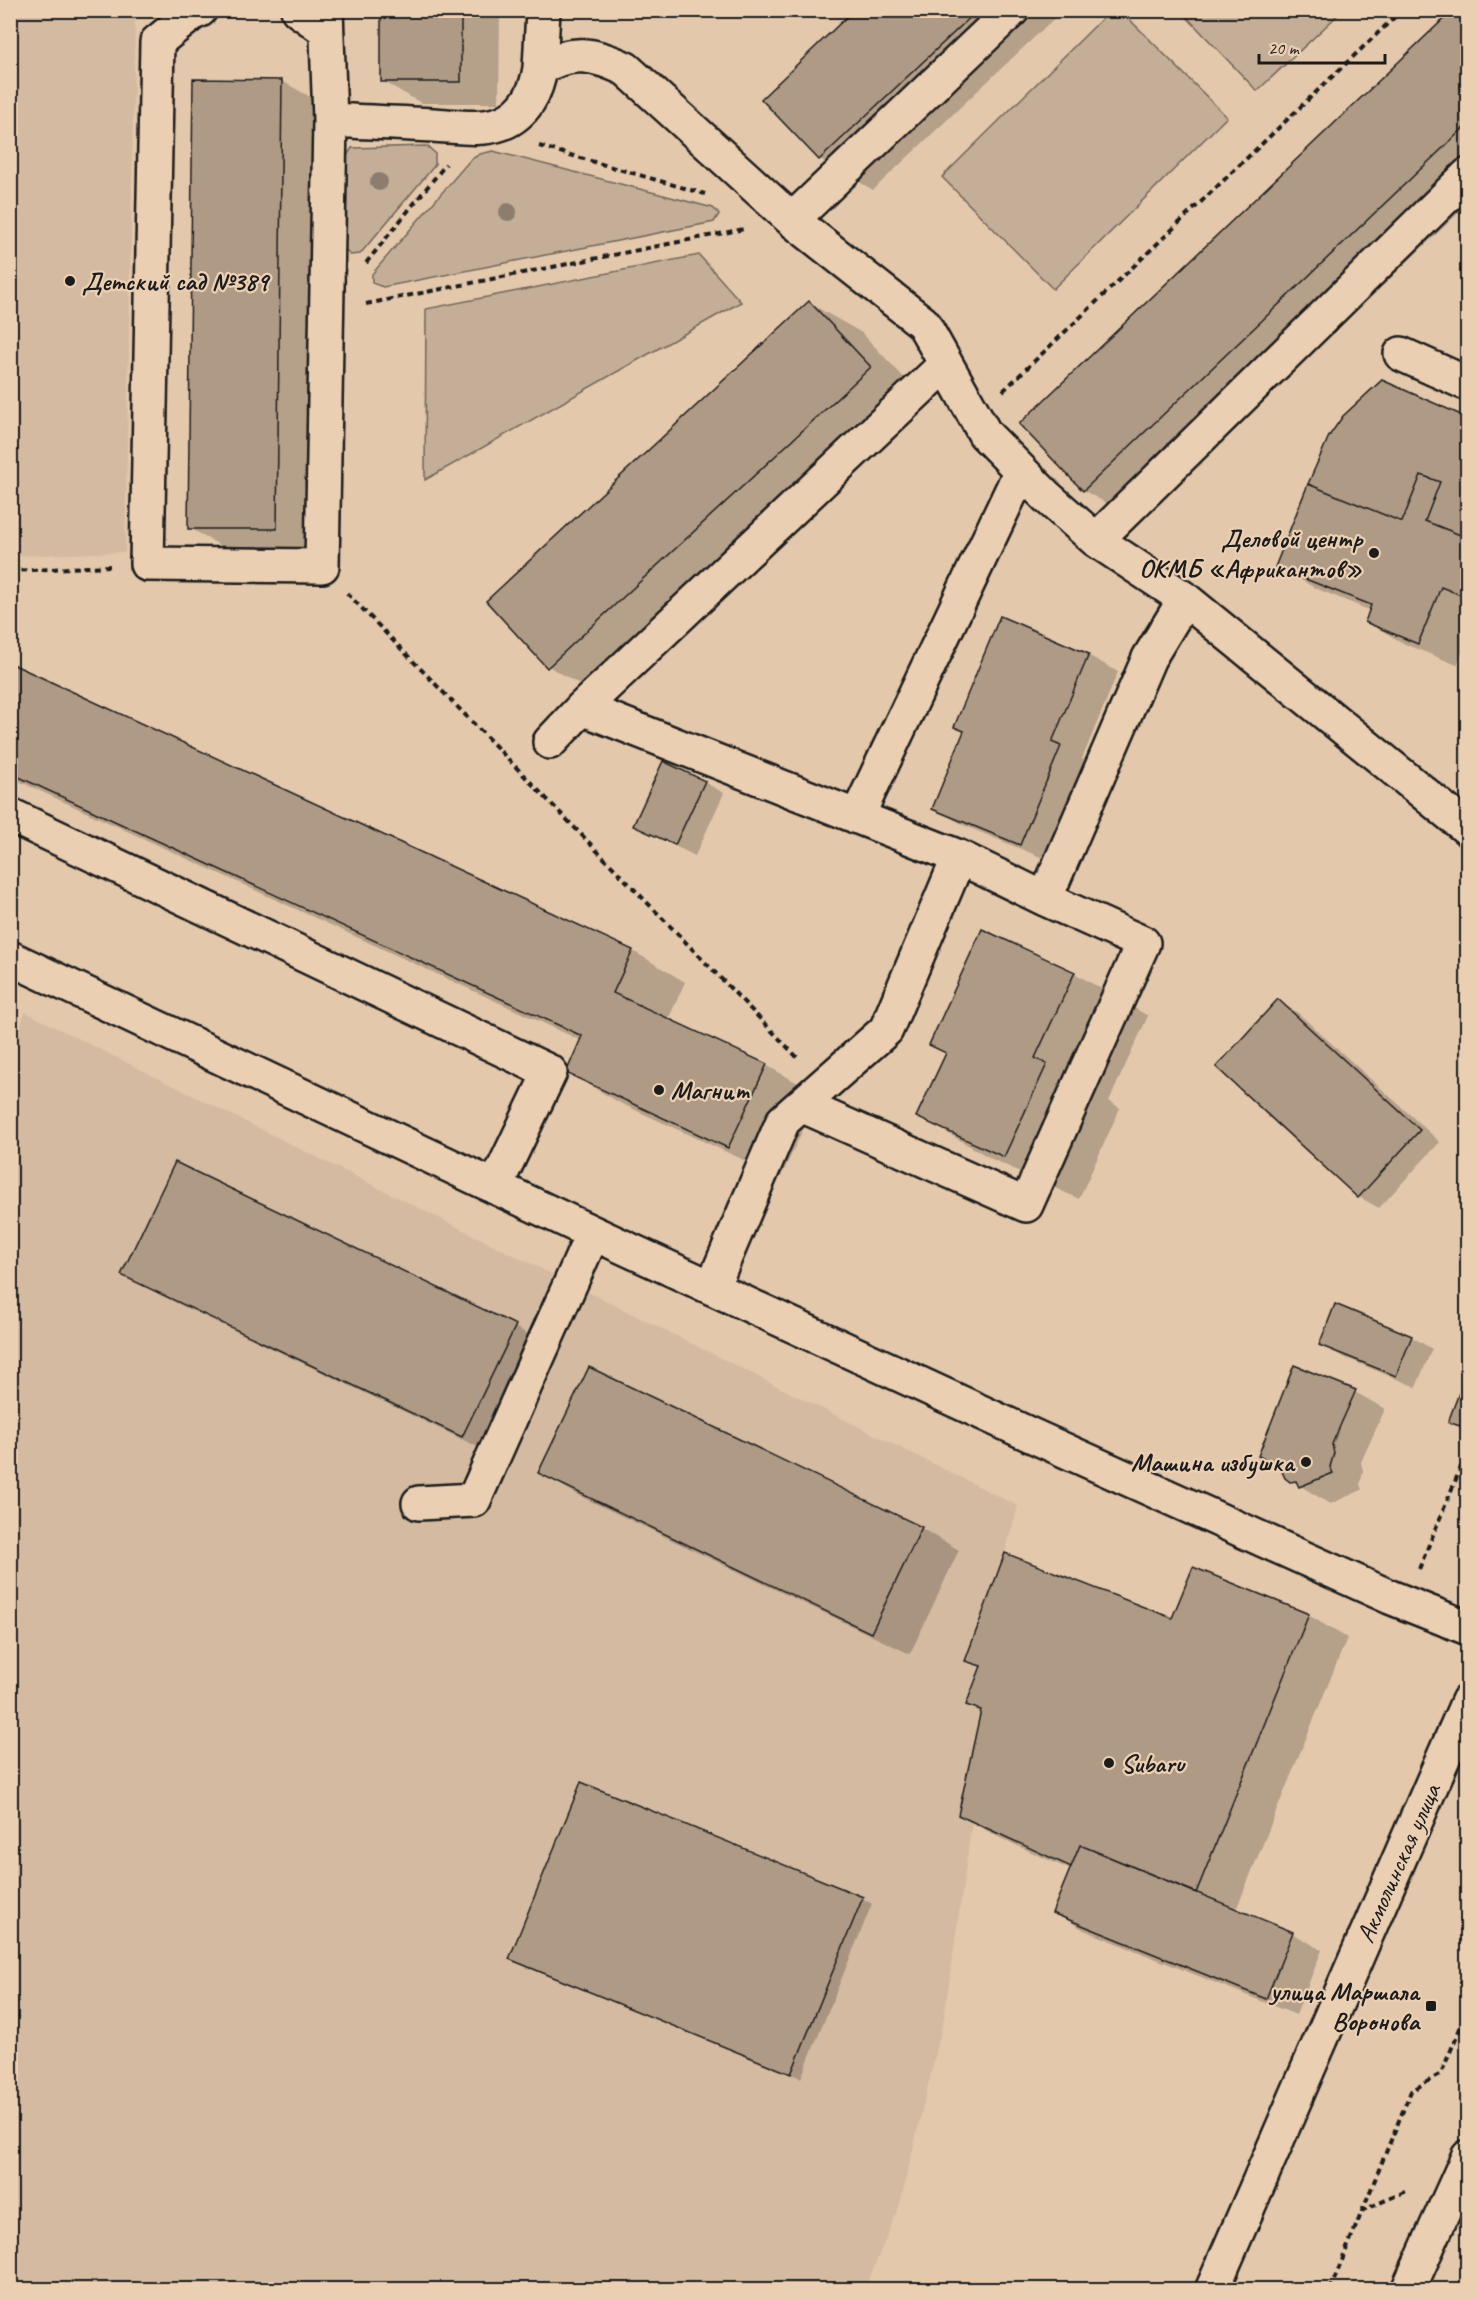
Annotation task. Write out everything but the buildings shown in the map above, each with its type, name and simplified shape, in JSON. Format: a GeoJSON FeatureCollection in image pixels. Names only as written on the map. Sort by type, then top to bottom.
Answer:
{"type":"FeatureCollection","features":[{"type":"Feature","properties":{"kind":"street"},"geometry":{"type":"LineString","coordinates":[[200,10],[157,42],[147,564],[322,566],[330,120],[326,20],[298,10]]}},
{"type":"Feature","properties":{"kind":"street"},"geometry":{"type":"LineString","coordinates":[[330,120],[476,128],[501,123],[515,116],[534,94],[538,82],[543,10]]}},
{"type":"Feature","properties":{"kind":"street"},"geometry":{"type":"LineString","coordinates":[[792,220],[1012,10]]}},
{"type":"Feature","properties":{"kind":"street"},"geometry":{"type":"LineString","coordinates":[[540,68],[568,55],[606,59],[626,69],[792,220],[923,324],[985,434],[1047,497],[1096,540],[1185,599],[1467,829]]}},
{"type":"Feature","properties":{"kind":"street"},"geometry":{"type":"LineString","coordinates":[[1096,540],[1467,176]]}},
{"type":"Feature","properties":{"kind":"street"},"geometry":{"type":"LineString","coordinates":[[1401,354],[1467,384]]}},
{"type":"Feature","properties":{"kind":"street"},"geometry":{"type":"LineString","coordinates":[[550,742],[582,708],[945,366]]}},
{"type":"Feature","properties":{"kind":"street"},"geometry":{"type":"LineString","coordinates":[[858,817],[1021,471]]}},
{"type":"Feature","properties":{"kind":"street"},"geometry":{"type":"LineString","coordinates":[[1044,899],[1149,658],[1185,599]]}},
{"type":"Feature","properties":{"kind":"street"},"geometry":{"type":"LineString","coordinates":[[582,708],[959,857],[1044,899],[1143,943],[1026,1205],[812,1095]]}},
{"type":"Feature","properties":{"kind":"street"},"geometry":{"type":"LineString","coordinates":[[10,815],[550,1072],[495,1187]]}},
{"type":"Feature","properties":{"kind":"street"},"geometry":{"type":"LineString","coordinates":[[712,1288],[783,1121],[886,1030],[959,857]]}},
{"type":"Feature","properties":{"kind":"street"},"geometry":{"type":"LineString","coordinates":[[10,958],[593,1233],[1054,1446],[1405,1604],[1467,1628]]}},
{"type":"Feature","properties":{"kind":"street"},"geometry":{"type":"LineString","coordinates":[[419,1503],[474,1500],[593,1233]]}},
{"type":"Feature","properties":{"kind":"street","name":"Акмолинская улица"},"geometry":{"type":"LineString","coordinates":[[1212,2289],[1467,1701]]}},
{"type":"Feature","properties":{"kind":"street"},"geometry":{"type":"LineString","coordinates":[[1408,2289],[1467,2157]]}},
{"type":"Feature","properties":{"kind":"path"},"geometry":{"type":"LineString","coordinates":[[975,417],[1402,10]]}},
{"type":"Feature","properties":{"kind":"path"},"geometry":{"type":"LineString","coordinates":[[364,265],[476,128]]}},
{"type":"Feature","properties":{"kind":"path"},"geometry":{"type":"LineString","coordinates":[[532,144],[713,197]]}},
{"type":"Feature","properties":{"kind":"path"},"geometry":{"type":"LineString","coordinates":[[326,311],[792,220]]}},
{"type":"Feature","properties":{"kind":"path"},"geometry":{"type":"LineString","coordinates":[[10,571],[147,564]]}},
{"type":"Feature","properties":{"kind":"path"},"geometry":{"type":"LineString","coordinates":[[322,566],[812,1095]]}},
{"type":"Feature","properties":{"kind":"path"},"geometry":{"type":"LineString","coordinates":[[1405,1604],[1467,1450]]}},
{"type":"Feature","properties":{"kind":"path"},"geometry":{"type":"LineString","coordinates":[[1330,2289],[1411,2091],[1441,2074],[1467,2009]]}},
{"type":"Feature","properties":{"kind":"shaded area"},"geometry":{"type":"Polygon","coordinates":[[[1111,10],[1121,11],[1227,117],[1053,289],[942,177],[1111,10]]]}},
{"type":"Feature","properties":{"kind":"shaded area","name":"Детский сад №389"},"geometry":{"type":"Polygon","coordinates":[[[10,11],[135,11],[125,552],[11,556],[10,11]]]}},
{"type":"Feature","properties":{"kind":"shaded area"},"geometry":{"type":"Polygon","coordinates":[[[1181,11],[1342,11],[1257,91],[1181,11]]]}},
{"type":"Feature","properties":{"kind":"shaded area"},"geometry":{"type":"Polygon","coordinates":[[[427,146],[435,153],[435,165],[360,254],[350,255],[343,247],[346,157],[352,148],[427,146]]]}},
{"type":"Feature","properties":{"kind":"shaded area"},"geometry":{"type":"Polygon","coordinates":[[[493,151],[713,208],[719,214],[714,222],[383,287],[372,283],[372,274],[470,160],[480,154],[493,151]]]}},
{"type":"Feature","properties":{"kind":"shaded area"},"geometry":{"type":"Polygon","coordinates":[[[699,255],[741,302],[425,480],[426,309],[699,255]]]}},
{"type":"Feature","properties":{"kind":"shaded area"},"geometry":{"type":"Polygon","coordinates":[[[25,1012],[1018,1506],[1005,1553],[965,1660],[981,1666],[966,1705],[981,1710],[958,1815],[972,1822],[944,2018],[900,2204],[865,2289],[11,2290],[10,1064],[25,1012]]]}},
{"type":"Feature","properties":{"kind":"place","name":"Детский сад №389"},"geometry":{"type":"Point","coordinates":[70,281]}},
{"type":"Feature","properties":{"kind":"place","name":"Деловой центр ОКМБ «Африкантов»"},"geometry":{"type":"Point","coordinates":[1374,553]}},
{"type":"Feature","properties":{"kind":"place","name":"Магнит"},"geometry":{"type":"Point","coordinates":[659,1090]}},
{"type":"Feature","properties":{"kind":"place","name":"Машина избушка"},"geometry":{"type":"Point","coordinates":[1306,1462]}},
{"type":"Feature","properties":{"kind":"place","name":"Subaru"},"geometry":{"type":"Point","coordinates":[1109,1763]}},
{"type":"Feature","properties":{"kind":"place","name":"улица Маршала Воронова"},"geometry":{"type":"Point","coordinates":[1431,2006]}}]}
